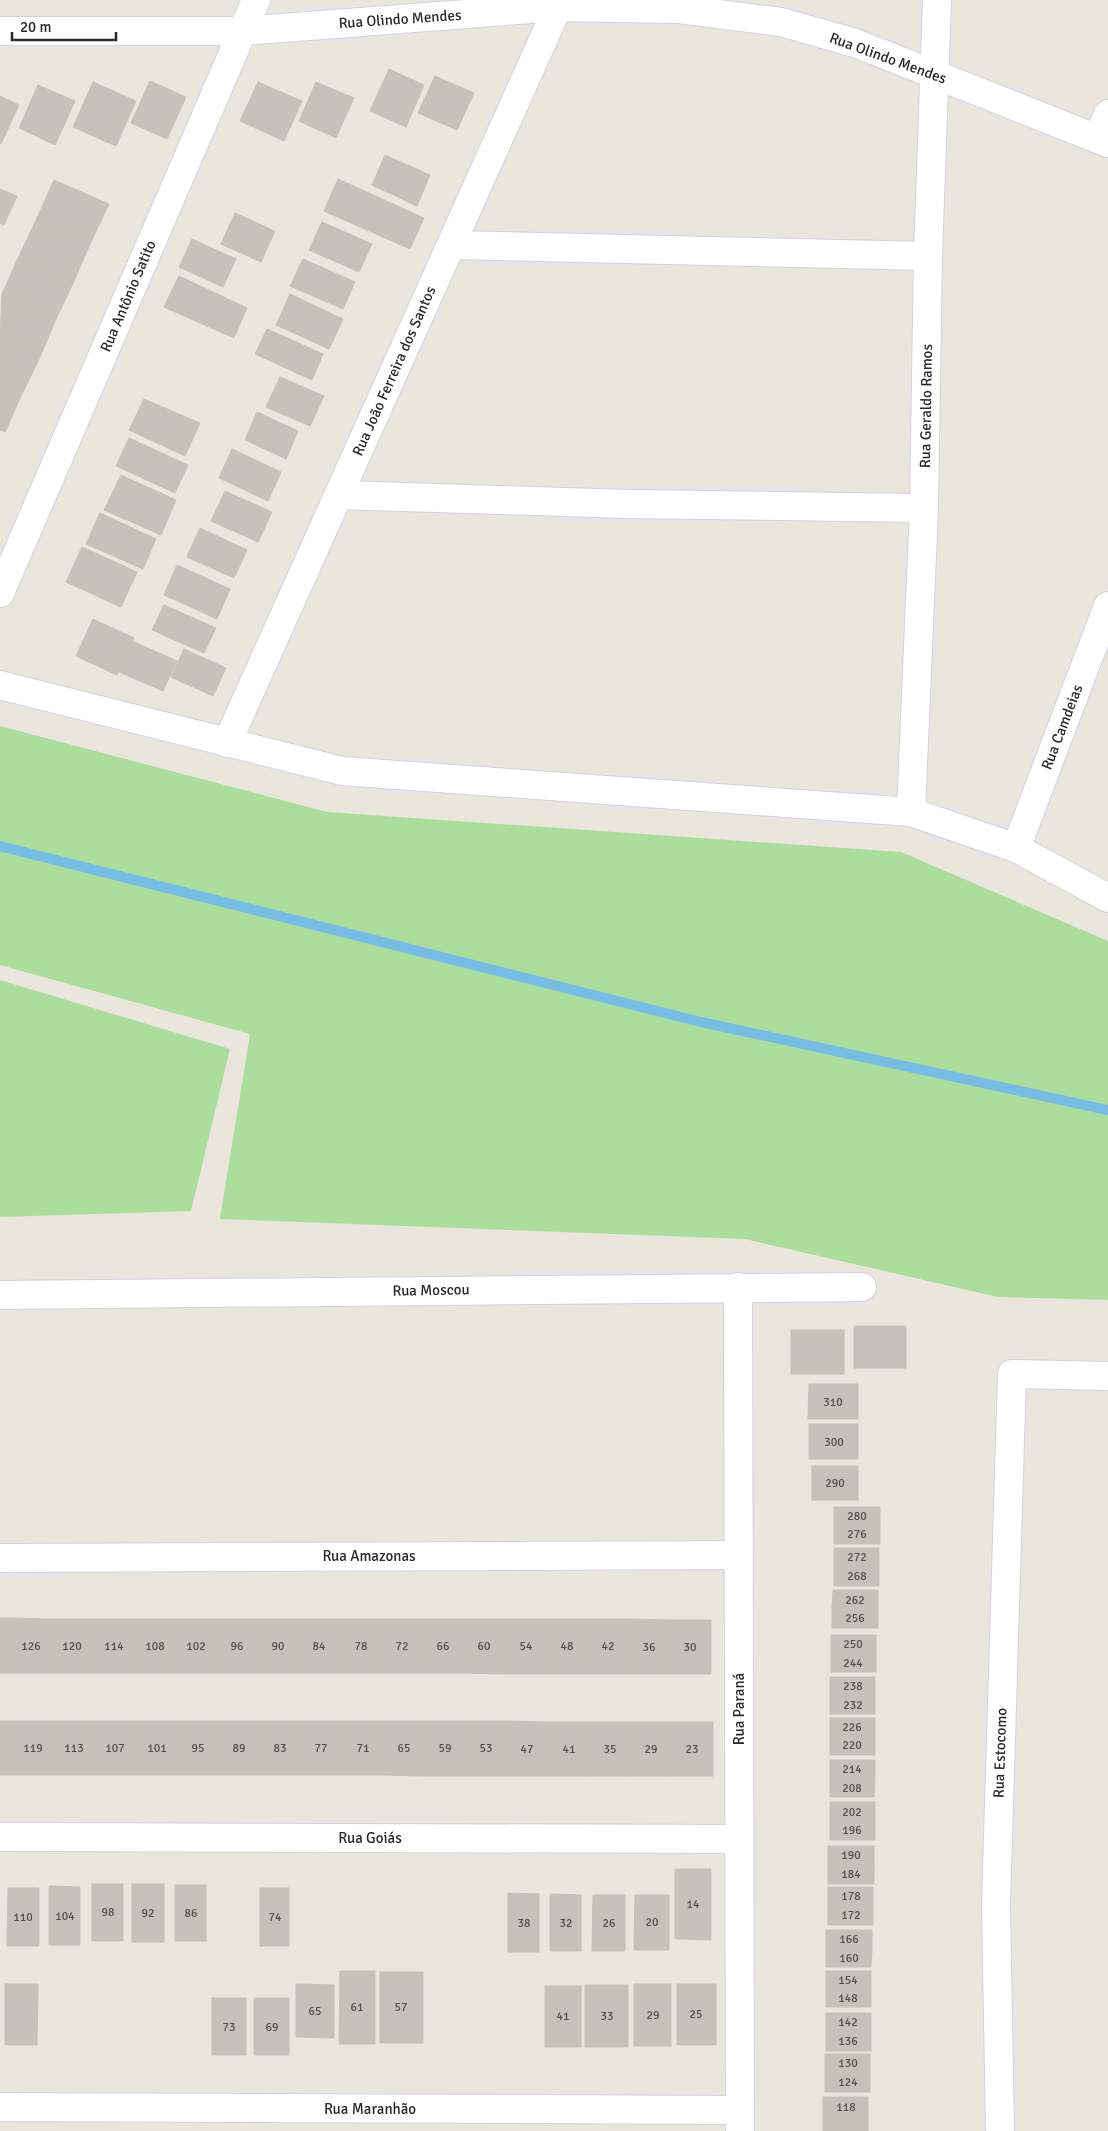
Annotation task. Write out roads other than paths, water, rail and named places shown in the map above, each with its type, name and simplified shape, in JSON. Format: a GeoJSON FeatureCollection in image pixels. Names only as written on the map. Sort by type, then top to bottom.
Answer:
{"type":"FeatureCollection","features":[{"type":"Feature","properties":{"kind":"street","name":"Rua Antônio Satito"},"geometry":{"type":"LineString","coordinates":[[0,593],[256,0]]}},
{"type":"Feature","properties":{"kind":"street","name":"Rua Geraldo Ramos"},"geometry":{"type":"LineString","coordinates":[[911,812],[924,508],[928,256],[937,0]]}},
{"type":"Feature","properties":{"kind":"street","name":"Rua Olindo Mendes"},"geometry":{"type":"LineString","coordinates":[[0,30],[242,31],[560,4],[678,9],[781,22],[855,43],[1103,141]]}},
{"type":"Feature","properties":{"kind":"street","name":"Rua João Ferreira dos Santos"},"geometry":{"type":"LineString","coordinates":[[227,743],[560,4]]}},
{"type":"Feature","properties":{"kind":"street"},"geometry":{"type":"LineString","coordinates":[[1103,141],[1108,114]]}},
{"type":"Feature","properties":{"kind":"street"},"geometry":{"type":"LineString","coordinates":[[451,245],[928,256]]}},
{"type":"Feature","properties":{"kind":"street"},"geometry":{"type":"LineString","coordinates":[[339,495],[628,504],[924,508]]}},
{"type":"Feature","properties":{"kind":"street","name":"Rua Camdeias"},"geometry":{"type":"LineString","coordinates":[[1016,848],[1107,611]]}},
{"type":"Feature","properties":{"kind":"street"},"geometry":{"type":"LineString","coordinates":[[0,685],[342,772],[911,812],[1016,848],[1108,898]]}},
{"type":"Feature","properties":{"kind":"street","name":"Rua Paraná"},"geometry":{"type":"LineString","coordinates":[[738,1287],[740,2120]]}},
{"type":"Feature","properties":{"kind":"street","name":"Rua Moscou"},"geometry":{"type":"LineString","coordinates":[[0,1295],[862,1287]]}},
{"type":"Feature","properties":{"kind":"street","name":"Rua Estocomo"},"geometry":{"type":"LineString","coordinates":[[1000,2131],[996,1904],[1012,1374],[1108,1376]]}},
{"type":"Feature","properties":{"kind":"street","name":"Rua Amazonas"},"geometry":{"type":"LineString","coordinates":[[0,1558],[738,1555]]}},
{"type":"Feature","properties":{"kind":"street","name":"Rua Goiás"},"geometry":{"type":"LineString","coordinates":[[0,1836],[739,1839]]}},
{"type":"Feature","properties":{"kind":"street","name":"Rua Maranhão"},"geometry":{"type":"LineString","coordinates":[[0,2107],[740,2120]]}},
{"type":"Feature","properties":{"kind":"waterway"},"geometry":{"type":"LineString","coordinates":[[0,846],[701,1022],[1108,1110]]}}]}
